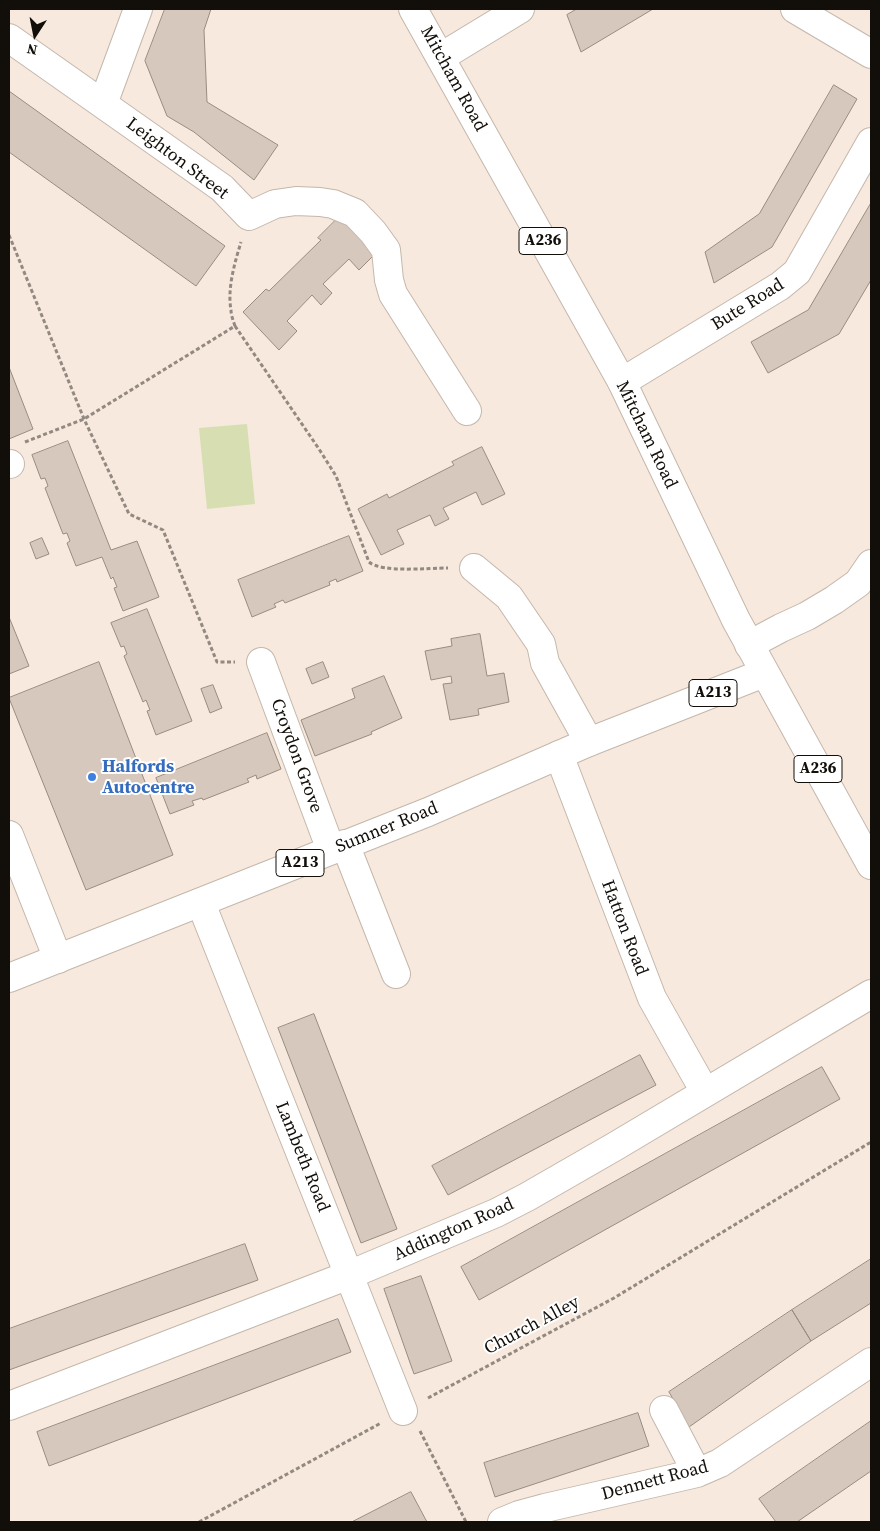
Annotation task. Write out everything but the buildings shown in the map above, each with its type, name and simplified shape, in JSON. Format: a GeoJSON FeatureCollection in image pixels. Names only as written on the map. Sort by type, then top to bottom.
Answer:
{"type":"FeatureCollection","features":[{"type":"Feature","properties":{"kind":"street"},"geometry":{"type":"LineString","coordinates":[[103,104],[138,9]]}},
{"type":"Feature","properties":{"kind":"street","name":"Mitcham Road"},"geometry":{"type":"LineString","coordinates":[[413,9],[622,382],[749,645],[871,865]]}},
{"type":"Feature","properties":{"kind":"street"},"geometry":{"type":"LineString","coordinates":[[440,57],[520,9]]}},
{"type":"Feature","properties":{"kind":"street"},"geometry":{"type":"LineString","coordinates":[[795,9],[871,54]]}},
{"type":"Feature","properties":{"kind":"street","name":"Leighton Street"},"geometry":{"type":"LineString","coordinates":[[9,38],[222,188],[249,216]]}},
{"type":"Feature","properties":{"kind":"street","name":"Bute Road"},"geometry":{"type":"LineString","coordinates":[[622,382],[774,290],[792,277],[797,272],[871,142]]}},
{"type":"Feature","properties":{"kind":"street"},"geometry":{"type":"LineString","coordinates":[[249,216],[275,204],[296,201],[333,204],[355,214],[373,232],[386,250],[392,294],[467,411]]}},
{"type":"Feature","properties":{"kind":"street"},"geometry":{"type":"LineString","coordinates":[[749,645],[807,616],[834,600],[858,583],[871,564]]}},
{"type":"Feature","properties":{"kind":"street"},"geometry":{"type":"LineString","coordinates":[[474,568],[509,597],[520,612],[541,644],[545,663],[589,742]]}},
{"type":"Feature","properties":{"kind":"street","name":"Croydon Grove"},"geometry":{"type":"LineString","coordinates":[[261,662],[338,847],[396,974]]}},
{"type":"Feature","properties":{"kind":"street","name":"Sumner Road"},"geometry":{"type":"LineString","coordinates":[[9,977],[202,903],[428,812],[589,742],[764,673]]}},
{"type":"Feature","properties":{"kind":"street","name":"Hatton Road"},"geometry":{"type":"LineString","coordinates":[[559,755],[652,998],[705,1092]]}},
{"type":"Feature","properties":{"kind":"street"},"geometry":{"type":"LineString","coordinates":[[9,835],[58,959]]}},
{"type":"Feature","properties":{"kind":"street","name":"Lambeth Road"},"geometry":{"type":"LineString","coordinates":[[202,903],[349,1275],[405,1410]]}},
{"type":"Feature","properties":{"kind":"street","name":"Addington Road"},"geometry":{"type":"LineString","coordinates":[[9,1406],[349,1275],[496,1213],[871,994]]}},
{"type":"Feature","properties":{"kind":"street","name":"Dennett Road"},"geometry":{"type":"LineString","coordinates":[[502,1522],[545,1508],[697,1473],[720,1463],[871,1362]]}},
{"type":"Feature","properties":{"kind":"street"},"geometry":{"type":"LineString","coordinates":[[664,1410],[697,1473]]}},
{"type":"Feature","properties":{"kind":"path"},"geometry":{"type":"LineString","coordinates":[[249,216],[237,255],[230,296],[230,310],[235,326],[319,448],[336,476],[369,562],[373,566],[386,569],[474,568]]}},
{"type":"Feature","properties":{"kind":"path"},"geometry":{"type":"LineString","coordinates":[[9,235],[84,419],[129,514],[163,530],[217,662],[261,662]]}},
{"type":"Feature","properties":{"kind":"path"},"geometry":{"type":"LineString","coordinates":[[9,464],[18,445],[84,419],[235,326]]}},
{"type":"Feature","properties":{"kind":"path","name":"Church Alley"},"geometry":{"type":"LineString","coordinates":[[199,1522],[614,1298],[871,1142]]}},
{"type":"Feature","properties":{"kind":"path"},"geometry":{"type":"LineString","coordinates":[[405,1410],[466,1522]]}},
{"type":"Feature","properties":{"kind":"green space"},"geometry":{"type":"Polygon","coordinates":[[[247,424],[255,504],[207,509],[199,428],[247,424]]]}},
{"type":"Feature","properties":{"kind":"place","name":"Halfords Autocentre"},"geometry":{"type":"Point","coordinates":[92,777]}}]}
